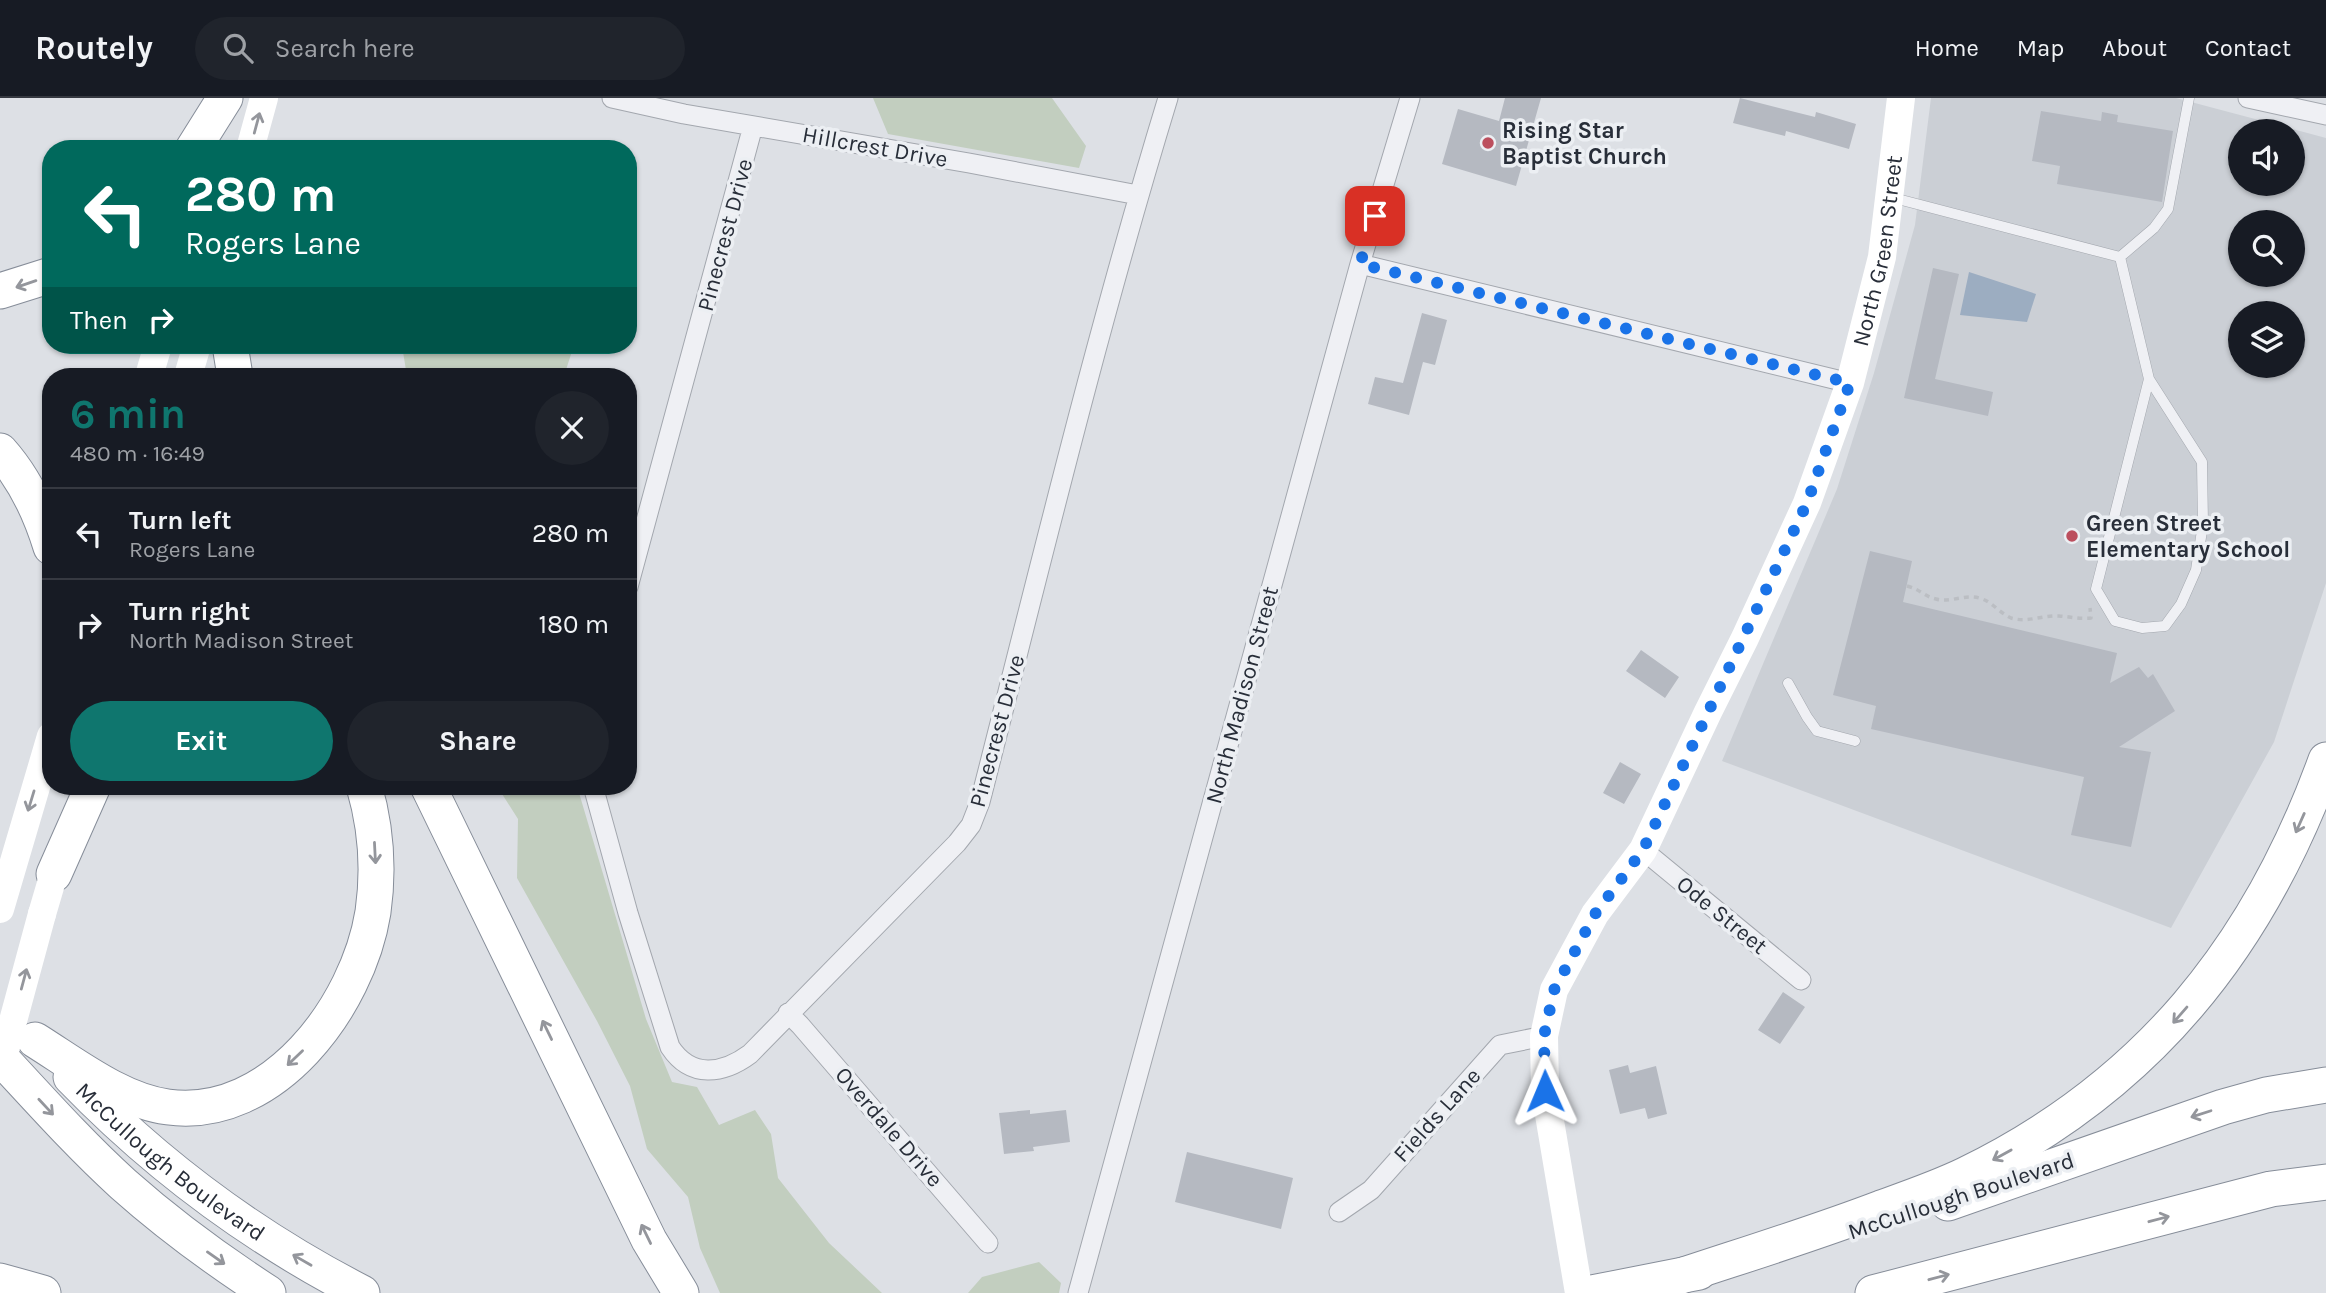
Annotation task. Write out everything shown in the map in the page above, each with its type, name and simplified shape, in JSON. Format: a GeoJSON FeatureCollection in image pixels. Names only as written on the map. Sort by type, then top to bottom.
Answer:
{"type":"FeatureCollection","features":[{"type":"Feature","properties":{"kind":"highway"},"geometry":{"type":"LineString","coordinates":[[199,140],[225,98]]}},
{"type":"Feature","properties":{"kind":"highway"},"geometry":{"type":"LineString","coordinates":[[0,291],[42,278]]}},
{"type":"Feature","properties":{"kind":"highway"},"geometry":{"type":"LineString","coordinates":[[0,451],[24,483],[42,521]]}},
{"type":"Feature","properties":{"kind":"highway"},"geometry":{"type":"LineString","coordinates":[[1675,1278],[1830,1227],[1963,1176],[2042,1132],[2109,1084],[2143,1055],[2175,1022],[2230,951],[2277,872],[2326,760]]}},
{"type":"Feature","properties":{"kind":"highway"},"geometry":{"type":"LineString","coordinates":[[54,874],[89,795]]}},
{"type":"Feature","properties":{"kind":"highway"},"geometry":{"type":"LineString","coordinates":[[35,1040],[110,1087],[148,1103],[167,1107],[207,1107],[228,1102],[254,1090],[281,1071],[300,1054],[331,1016],[354,975],[368,934],[376,870],[373,824],[365,795]]}},
{"type":"Feature","properties":{"kind":"highway"},"geometry":{"type":"LineString","coordinates":[[432,795],[649,1240],[681,1293]]}},
{"type":"Feature","properties":{"kind":"highway","name":"McCullough Boulevard"},"geometry":{"type":"LineString","coordinates":[[0,1002],[97,1104],[165,1165],[272,1242],[362,1293]]}},
{"type":"Feature","properties":{"kind":"highway","name":"McCullough Boulevard"},"geometry":{"type":"LineString","coordinates":[[0,1057],[122,1183],[198,1245],[268,1293]]}},
{"type":"Feature","properties":{"kind":"highway","name":"McCullough Boulevard"},"geometry":{"type":"LineString","coordinates":[[1592,1293],[1675,1278],[1780,1253],[1924,1211],[2182,1120],[2266,1095],[2326,1085]]}},
{"type":"Feature","properties":{"kind":"highway"},"geometry":{"type":"LineString","coordinates":[[1873,1293],[2271,1189],[2326,1182]]}},
{"type":"Feature","properties":{"kind":"highway"},"geometry":{"type":"LineString","coordinates":[[0,1281],[43,1293]]}},
{"type":"Feature","properties":{"kind":"street"},"geometry":{"type":"LineString","coordinates":[[213,140],[225,98]]}},
{"type":"Feature","properties":{"kind":"street"},"geometry":{"type":"LineString","coordinates":[[252,140],[264,98]]}},
{"type":"Feature","properties":{"kind":"street","name":"Hillcrest Drive"},"geometry":{"type":"LineString","coordinates":[[612,98],[666,104],[753,126],[1138,195]]}},
{"type":"Feature","properties":{"kind":"street","name":"Pinecrest Drive"},"geometry":{"type":"LineString","coordinates":[[595,795],[628,913],[670,1047],[693,1067],[714,1070],[736,1065],[750,1054],[957,843],[976,814],[1138,195],[1168,98]]}},
{"type":"Feature","properties":{"kind":"street","name":"North Madison Street"},"geometry":{"type":"LineString","coordinates":[[1077,1293],[1360,264],[1410,98]]}},
{"type":"Feature","properties":{"kind":"street","name":"North Green Street"},"geometry":{"type":"LineString","coordinates":[[1579,1293],[1545,1091],[1544,1036],[1554,990],[1595,914],[1643,850],[1807,503],[1850,383],[1882,257],[1901,98]]}},
{"type":"Feature","properties":{"kind":"street"},"geometry":{"type":"LineString","coordinates":[[2248,98],[2326,115]]}},
{"type":"Feature","properties":{"kind":"street","name":"Pinecrest Drive"},"geometry":{"type":"LineString","coordinates":[[637,554],[753,126]]}},
{"type":"Feature","properties":{"kind":"street"},"geometry":{"type":"LineString","coordinates":[[1360,264],[1850,383]]}},
{"type":"Feature","properties":{"kind":"street"},"geometry":{"type":"LineString","coordinates":[[0,909],[42,766]]}},
{"type":"Feature","properties":{"kind":"street"},"geometry":{"type":"LineString","coordinates":[[0,1069],[76,795]]}},
{"type":"Feature","properties":{"kind":"street","name":"Ode Street"},"geometry":{"type":"LineString","coordinates":[[1643,850],[1801,979]]}},
{"type":"Feature","properties":{"kind":"street","name":"Overdale Drive"},"geometry":{"type":"LineString","coordinates":[[788,1013],[988,1243]]}},
{"type":"Feature","properties":{"kind":"street","name":"Fields Lane"},"geometry":{"type":"LineString","coordinates":[[1339,1212],[1371,1189],[1500,1045],[1544,1036]]}},
{"type":"Feature","properties":{"kind":"lane"},"geometry":{"type":"LineString","coordinates":[[2120,257],[2154,228],[2168,209],[2189,98]]}},
{"type":"Feature","properties":{"kind":"lane"},"geometry":{"type":"LineString","coordinates":[[1889,197],[2120,257]]}},
{"type":"Feature","properties":{"kind":"lane"},"geometry":{"type":"LineString","coordinates":[[2120,257],[2150,379],[2202,462],[2203,524],[2196,570],[2181,604],[2165,626],[2142,628],[2115,621],[2096,589],[2150,379]]}},
{"type":"Feature","properties":{"kind":"lane"},"geometry":{"type":"LineString","coordinates":[[1788,683],[1817,731],[1855,741]]}},
{"type":"Feature","properties":{"kind":"path"},"geometry":{"type":"LineString","coordinates":[[1907,586],[1918,588],[1936,600],[1976,597],[1987,600],[2010,617],[2025,620],[2061,616],[2074,620],[2091,618],[2089,604]]}},
{"type":"Feature","properties":{"kind":"shaded area","name":"Green Street Elementary School"},"geometry":{"type":"Polygon","coordinates":[[[1931,98],[2176,98],[2255,119],[2228,119],[2228,196],[2305,196],[2305,132],[2326,138],[2326,583],[2274,742],[2171,928],[1722,761],[1837,489],[1874,373],[1915,225],[1931,98]]]}},
{"type":"Feature","properties":{"kind":"green space"},"geometry":{"type":"Polygon","coordinates":[[[873,98],[1052,98],[1086,146],[1079,168],[888,134],[873,98]]]}},
{"type":"Feature","properties":{"kind":"green space"},"geometry":{"type":"Polygon","coordinates":[[[403,354],[571,354],[567,368],[406,368],[403,354]]]}},
{"type":"Feature","properties":{"kind":"green space"},"geometry":{"type":"Polygon","coordinates":[[[503,795],[580,795],[646,1019],[672,1082],[697,1087],[719,1125],[755,1110],[771,1134],[778,1178],[829,1243],[882,1293],[720,1293],[700,1248],[688,1197],[647,1149],[630,1086],[517,878],[518,819],[503,795]]]}},
{"type":"Feature","properties":{"kind":"green space"},"geometry":{"type":"Polygon","coordinates":[[[1039,1262],[1061,1283],[1059,1293],[968,1293],[982,1277],[1039,1262]]]}},
{"type":"Feature","properties":{"kind":"water"},"geometry":{"type":"Polygon","coordinates":[[[1969,272],[2036,294],[2027,322],[1960,315],[1969,272]]]}},
{"type":"Feature","properties":{"kind":"building","name":"Rising Star Baptist Church"},"geometry":{"type":"Polygon","coordinates":[[[1505,98],[1541,98],[1516,186],[1442,164],[1458,109],[1499,121],[1505,98]]]}},
{"type":"Feature","properties":{"kind":"building"},"geometry":{"type":"Polygon","coordinates":[[[1740,98],[1815,117],[1816,112],[1856,124],[1849,149],[1786,131],[1785,136],[1733,123],[1740,98]]]}},
{"type":"Feature","properties":{"kind":"building"},"geometry":{"type":"Polygon","coordinates":[[[2041,111],[2101,121],[2102,112],[2118,115],[2117,122],[2173,131],[2162,202],[2057,184],[2060,166],[2032,161],[2041,111]]]}},
{"type":"Feature","properties":{"kind":"building"},"geometry":{"type":"Polygon","coordinates":[[[1933,268],[1959,274],[1935,379],[1993,392],[1988,416],[1904,398],[1933,268]]]}},
{"type":"Feature","properties":{"kind":"building"},"geometry":{"type":"Polygon","coordinates":[[[1422,313],[1447,320],[1435,365],[1423,362],[1409,415],[1368,404],[1375,377],[1403,383],[1422,313]]]}},
{"type":"Feature","properties":{"kind":"building"},"geometry":{"type":"Polygon","coordinates":[[[1870,551],[1912,561],[1903,602],[2117,653],[2110,683],[2139,667],[2148,678],[2153,674],[2175,711],[2119,747],[2151,752],[2131,847],[2071,835],[2084,777],[1871,729],[1876,706],[1833,695],[1870,551]]]}},
{"type":"Feature","properties":{"kind":"building"},"geometry":{"type":"Polygon","coordinates":[[[1641,650],[1679,677],[1665,698],[1626,671],[1641,650]]]}},
{"type":"Feature","properties":{"kind":"building"},"geometry":{"type":"Polygon","coordinates":[[[1620,762],[1641,774],[1624,804],[1603,793],[1620,762]]]}},
{"type":"Feature","properties":{"kind":"building"},"geometry":{"type":"Polygon","coordinates":[[[1783,992],[1805,1007],[1780,1044],[1758,1030],[1783,992]]]}},
{"type":"Feature","properties":{"kind":"building"},"geometry":{"type":"Polygon","coordinates":[[[1628,1065],[1630,1073],[1656,1066],[1667,1114],[1648,1119],[1645,1108],[1620,1114],[1609,1070],[1628,1065]]]}},
{"type":"Feature","properties":{"kind":"building"},"geometry":{"type":"Polygon","coordinates":[[[1030,1110],[1030,1114],[1066,1110],[1070,1142],[1033,1147],[1034,1151],[1004,1154],[999,1113],[1030,1110]]]}},
{"type":"Feature","properties":{"kind":"building"},"geometry":{"type":"Polygon","coordinates":[[[1187,1152],[1293,1178],[1281,1229],[1175,1202],[1187,1152]]]}},
{"type":"Feature","properties":{"kind":"place","name":"Rising Star Baptist Church"},"geometry":{"type":"Point","coordinates":[1488,143]}},
{"type":"Feature","properties":{"kind":"place","name":"Green Street Elementary School"},"geometry":{"type":"Point","coordinates":[2072,536]}},
{"type":"Feature","properties":{"kind":"route"},"geometry":{"type":"LineString","coordinates":[[1375,216],[1360,264],[1850,383],[1807,503],[1643,850],[1595,914],[1554,990],[1544,1036],[1545,1091]]}}]}
